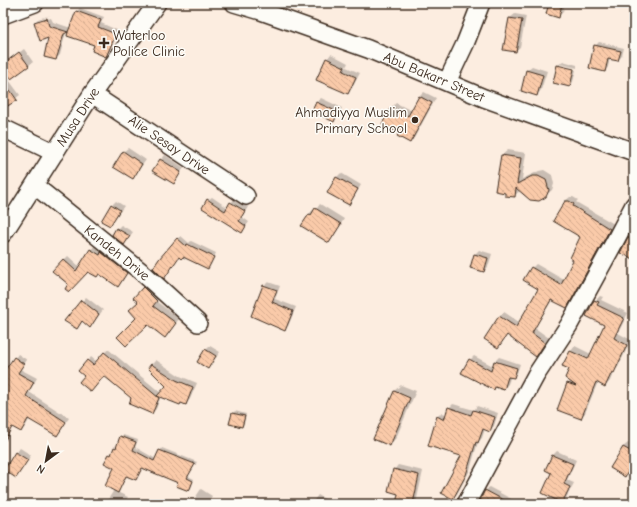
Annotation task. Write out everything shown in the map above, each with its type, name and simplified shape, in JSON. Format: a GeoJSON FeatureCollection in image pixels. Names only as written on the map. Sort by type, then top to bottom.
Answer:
{"type":"FeatureCollection","features":[{"type":"Feature","properties":{"kind":"street"},"geometry":{"type":"LineString","coordinates":[[3,15],[35,3]]}},
{"type":"Feature","properties":{"kind":"street","name":"Musa Drive"},"geometry":{"type":"LineString","coordinates":[[3,234],[92,94],[157,3]]}},
{"type":"Feature","properties":{"kind":"street","name":"Abu Bakarr Street"},"geometry":{"type":"LineString","coordinates":[[234,3],[262,11],[368,49],[484,98],[634,152]]}},
{"type":"Feature","properties":{"kind":"street"},"geometry":{"type":"LineString","coordinates":[[448,82],[481,3]]}},
{"type":"Feature","properties":{"kind":"street","name":"Alie Sesay Drive"},"geometry":{"type":"LineString","coordinates":[[92,94],[246,196]]}},
{"type":"Feature","properties":{"kind":"street"},"geometry":{"type":"LineString","coordinates":[[3,128],[55,153]]}},
{"type":"Feature","properties":{"kind":"street","name":"Kandeh Drive"},"geometry":{"type":"LineString","coordinates":[[34,185],[143,273],[198,323]]}},
{"type":"Feature","properties":{"kind":"street"},"geometry":{"type":"LineString","coordinates":[[466,504],[536,375],[569,325],[634,205]]}},
{"type":"Feature","properties":{"kind":"building"},"geometry":{"type":"Polygon","coordinates":[[[549,3],[562,3],[559,18],[546,14],[549,3]]]}},
{"type":"Feature","properties":{"kind":"building"},"geometry":{"type":"Polygon","coordinates":[[[76,11],[101,20],[98,27],[116,34],[106,57],[92,51],[94,45],[67,36],[76,11]]]}},
{"type":"Feature","properties":{"kind":"building"},"geometry":{"type":"Polygon","coordinates":[[[47,18],[49,26],[68,32],[64,34],[56,60],[44,57],[48,38],[40,41],[34,22],[47,18]]]}},
{"type":"Feature","properties":{"kind":"building"},"geometry":{"type":"Polygon","coordinates":[[[509,18],[522,20],[516,52],[503,50],[509,18]]]}},
{"type":"Feature","properties":{"kind":"building"},"geometry":{"type":"Polygon","coordinates":[[[594,45],[621,51],[618,61],[608,59],[605,72],[589,68],[594,45]]]}},
{"type":"Feature","properties":{"kind":"building"},"geometry":{"type":"Polygon","coordinates":[[[19,52],[29,66],[11,79],[3,68],[3,64],[19,52]]]}},
{"type":"Feature","properties":{"kind":"building"},"geometry":{"type":"Polygon","coordinates":[[[326,58],[345,67],[343,71],[356,77],[348,94],[316,80],[326,58]]]}},
{"type":"Feature","properties":{"kind":"building"},"geometry":{"type":"Polygon","coordinates":[[[557,65],[574,69],[570,87],[553,83],[557,65]]]}},
{"type":"Feature","properties":{"kind":"building"},"geometry":{"type":"Polygon","coordinates":[[[526,70],[543,75],[537,96],[521,91],[526,70]]]}},
{"type":"Feature","properties":{"kind":"building"},"geometry":{"type":"Polygon","coordinates":[[[10,90],[17,100],[3,109],[3,95],[10,90]]]}},
{"type":"Feature","properties":{"kind":"building","name":"Ahmadiyya Muslim Primary School"},"geometry":{"type":"Polygon","coordinates":[[[419,96],[432,103],[410,143],[397,136],[399,133],[382,124],[391,107],[408,116],[419,96]]]}},
{"type":"Feature","properties":{"kind":"building"},"geometry":{"type":"Polygon","coordinates":[[[316,102],[338,112],[334,122],[312,111],[316,102]]]}},
{"type":"Feature","properties":{"kind":"building"},"geometry":{"type":"Polygon","coordinates":[[[123,151],[142,164],[133,179],[113,167],[123,151]]]}},
{"type":"Feature","properties":{"kind":"building"},"geometry":{"type":"Polygon","coordinates":[[[501,155],[521,158],[517,184],[532,176],[538,176],[546,180],[549,190],[546,197],[539,201],[530,200],[516,188],[515,197],[505,196],[505,193],[495,191],[501,155]]]}},
{"type":"Feature","properties":{"kind":"building"},"geometry":{"type":"Polygon","coordinates":[[[160,159],[181,172],[174,184],[152,171],[160,159]]]}},
{"type":"Feature","properties":{"kind":"building"},"geometry":{"type":"Polygon","coordinates":[[[336,177],[358,189],[349,205],[327,193],[336,177]]]}},
{"type":"Feature","properties":{"kind":"building"},"geometry":{"type":"Polygon","coordinates":[[[207,199],[225,211],[230,202],[245,211],[239,221],[246,226],[242,233],[202,208],[207,199]]]}},
{"type":"Feature","properties":{"kind":"building"},"geometry":{"type":"Polygon","coordinates":[[[565,201],[569,201],[574,204],[573,206],[610,229],[567,308],[551,300],[532,333],[545,343],[536,357],[507,335],[498,348],[484,339],[499,316],[516,327],[538,289],[523,280],[531,267],[561,285],[573,260],[570,258],[580,237],[553,221],[565,201]]]}},
{"type":"Feature","properties":{"kind":"building"},"geometry":{"type":"Polygon","coordinates":[[[111,204],[120,210],[110,226],[101,221],[111,204]]]}},
{"type":"Feature","properties":{"kind":"building"},"geometry":{"type":"Polygon","coordinates":[[[315,208],[341,224],[329,243],[301,226],[315,208]]]}},
{"type":"Feature","properties":{"kind":"building"},"geometry":{"type":"Polygon","coordinates":[[[116,228],[130,236],[124,245],[112,235],[116,228]]]}},
{"type":"Feature","properties":{"kind":"building"},"geometry":{"type":"Polygon","coordinates":[[[628,237],[634,240],[634,259],[620,253],[628,237]]]}},
{"type":"Feature","properties":{"kind":"building"},"geometry":{"type":"Polygon","coordinates":[[[177,238],[186,246],[187,244],[214,257],[208,269],[183,257],[181,259],[179,257],[164,279],[153,268],[177,238]]]}},
{"type":"Feature","properties":{"kind":"building"},"geometry":{"type":"Polygon","coordinates":[[[90,249],[100,255],[101,252],[127,273],[118,287],[99,274],[97,277],[88,272],[69,292],[65,289],[68,284],[52,271],[63,259],[76,271],[90,249]]]}},
{"type":"Feature","properties":{"kind":"building"},"geometry":{"type":"Polygon","coordinates":[[[474,254],[488,258],[484,272],[470,268],[474,254]]]}},
{"type":"Feature","properties":{"kind":"building"},"geometry":{"type":"Polygon","coordinates":[[[263,285],[277,290],[272,302],[293,311],[285,331],[251,316],[263,285]]]}},
{"type":"Feature","properties":{"kind":"building"},"geometry":{"type":"Polygon","coordinates":[[[143,287],[157,301],[153,306],[176,323],[165,338],[148,325],[126,346],[117,337],[136,318],[129,310],[138,302],[133,298],[143,287]]]}},
{"type":"Feature","properties":{"kind":"building"},"geometry":{"type":"Polygon","coordinates":[[[81,300],[99,314],[90,328],[82,321],[77,329],[64,321],[81,300]]]}},
{"type":"Feature","properties":{"kind":"building"},"geometry":{"type":"Polygon","coordinates":[[[594,300],[599,302],[597,305],[624,318],[614,338],[627,345],[614,373],[612,372],[605,387],[596,382],[581,419],[557,410],[567,383],[576,386],[565,378],[569,369],[562,366],[570,351],[588,359],[604,325],[586,316],[594,300]]]}},
{"type":"Feature","properties":{"kind":"building"},"geometry":{"type":"Polygon","coordinates":[[[205,349],[216,356],[208,369],[197,362],[205,349]]]}},
{"type":"Feature","properties":{"kind":"building"},"geometry":{"type":"Polygon","coordinates":[[[104,352],[159,398],[152,414],[129,404],[131,398],[104,376],[91,392],[79,382],[84,376],[78,371],[87,360],[93,365],[104,352]]]}},
{"type":"Feature","properties":{"kind":"building"},"geometry":{"type":"Polygon","coordinates":[[[14,357],[24,364],[18,373],[34,382],[26,396],[66,422],[57,436],[28,419],[21,432],[12,427],[3,444],[3,373],[14,357]]]}},
{"type":"Feature","properties":{"kind":"building"},"geometry":{"type":"Polygon","coordinates":[[[469,359],[491,371],[494,361],[517,368],[514,378],[508,377],[504,390],[495,387],[494,390],[461,373],[469,359]]]}},
{"type":"Feature","properties":{"kind":"building"},"geometry":{"type":"Polygon","coordinates":[[[151,364],[176,380],[193,387],[186,405],[181,403],[180,405],[157,396],[166,386],[148,368],[151,364]]]}},
{"type":"Feature","properties":{"kind":"building"},"geometry":{"type":"Polygon","coordinates":[[[394,391],[410,398],[390,446],[373,439],[394,391]]]}},
{"type":"Feature","properties":{"kind":"building"},"geometry":{"type":"Polygon","coordinates":[[[448,407],[471,415],[473,410],[495,417],[490,432],[483,429],[478,443],[476,442],[466,475],[453,499],[441,493],[461,456],[428,446],[437,416],[444,420],[448,407]]]}},
{"type":"Feature","properties":{"kind":"building"},"geometry":{"type":"Polygon","coordinates":[[[232,413],[245,416],[242,427],[229,424],[232,413]]]}},
{"type":"Feature","properties":{"kind":"building"},"geometry":{"type":"Polygon","coordinates":[[[120,436],[136,442],[133,450],[154,461],[159,450],[195,464],[187,478],[193,481],[189,491],[176,486],[178,483],[142,468],[136,480],[126,476],[118,493],[105,486],[114,468],[104,463],[109,454],[111,455],[114,447],[116,448],[120,436]]]}},
{"type":"Feature","properties":{"kind":"building"},"geometry":{"type":"Polygon","coordinates":[[[623,447],[634,453],[634,461],[625,477],[610,468],[623,447]]]}},
{"type":"Feature","properties":{"kind":"building"},"geometry":{"type":"Polygon","coordinates":[[[15,452],[28,460],[16,478],[4,470],[15,452]]]}},
{"type":"Feature","properties":{"kind":"building"},"geometry":{"type":"Polygon","coordinates":[[[552,455],[573,464],[564,484],[570,487],[562,503],[542,493],[551,473],[545,470],[552,455]]]}},
{"type":"Feature","properties":{"kind":"building"},"geometry":{"type":"Polygon","coordinates":[[[393,469],[419,475],[413,504],[396,504],[398,494],[388,491],[393,469]]]}},
{"type":"Feature","properties":{"kind":"building"},"geometry":{"type":"Polygon","coordinates":[[[485,490],[511,504],[488,504],[480,500],[485,490]]]}},
{"type":"Feature","properties":{"kind":"place","name":"Waterloo Police Clinic"},"geometry":{"type":"Point","coordinates":[104,43]}},
{"type":"Feature","properties":{"kind":"place","name":"Ahmadiyya Muslim Primary School"},"geometry":{"type":"Point","coordinates":[415,120]}}]}
